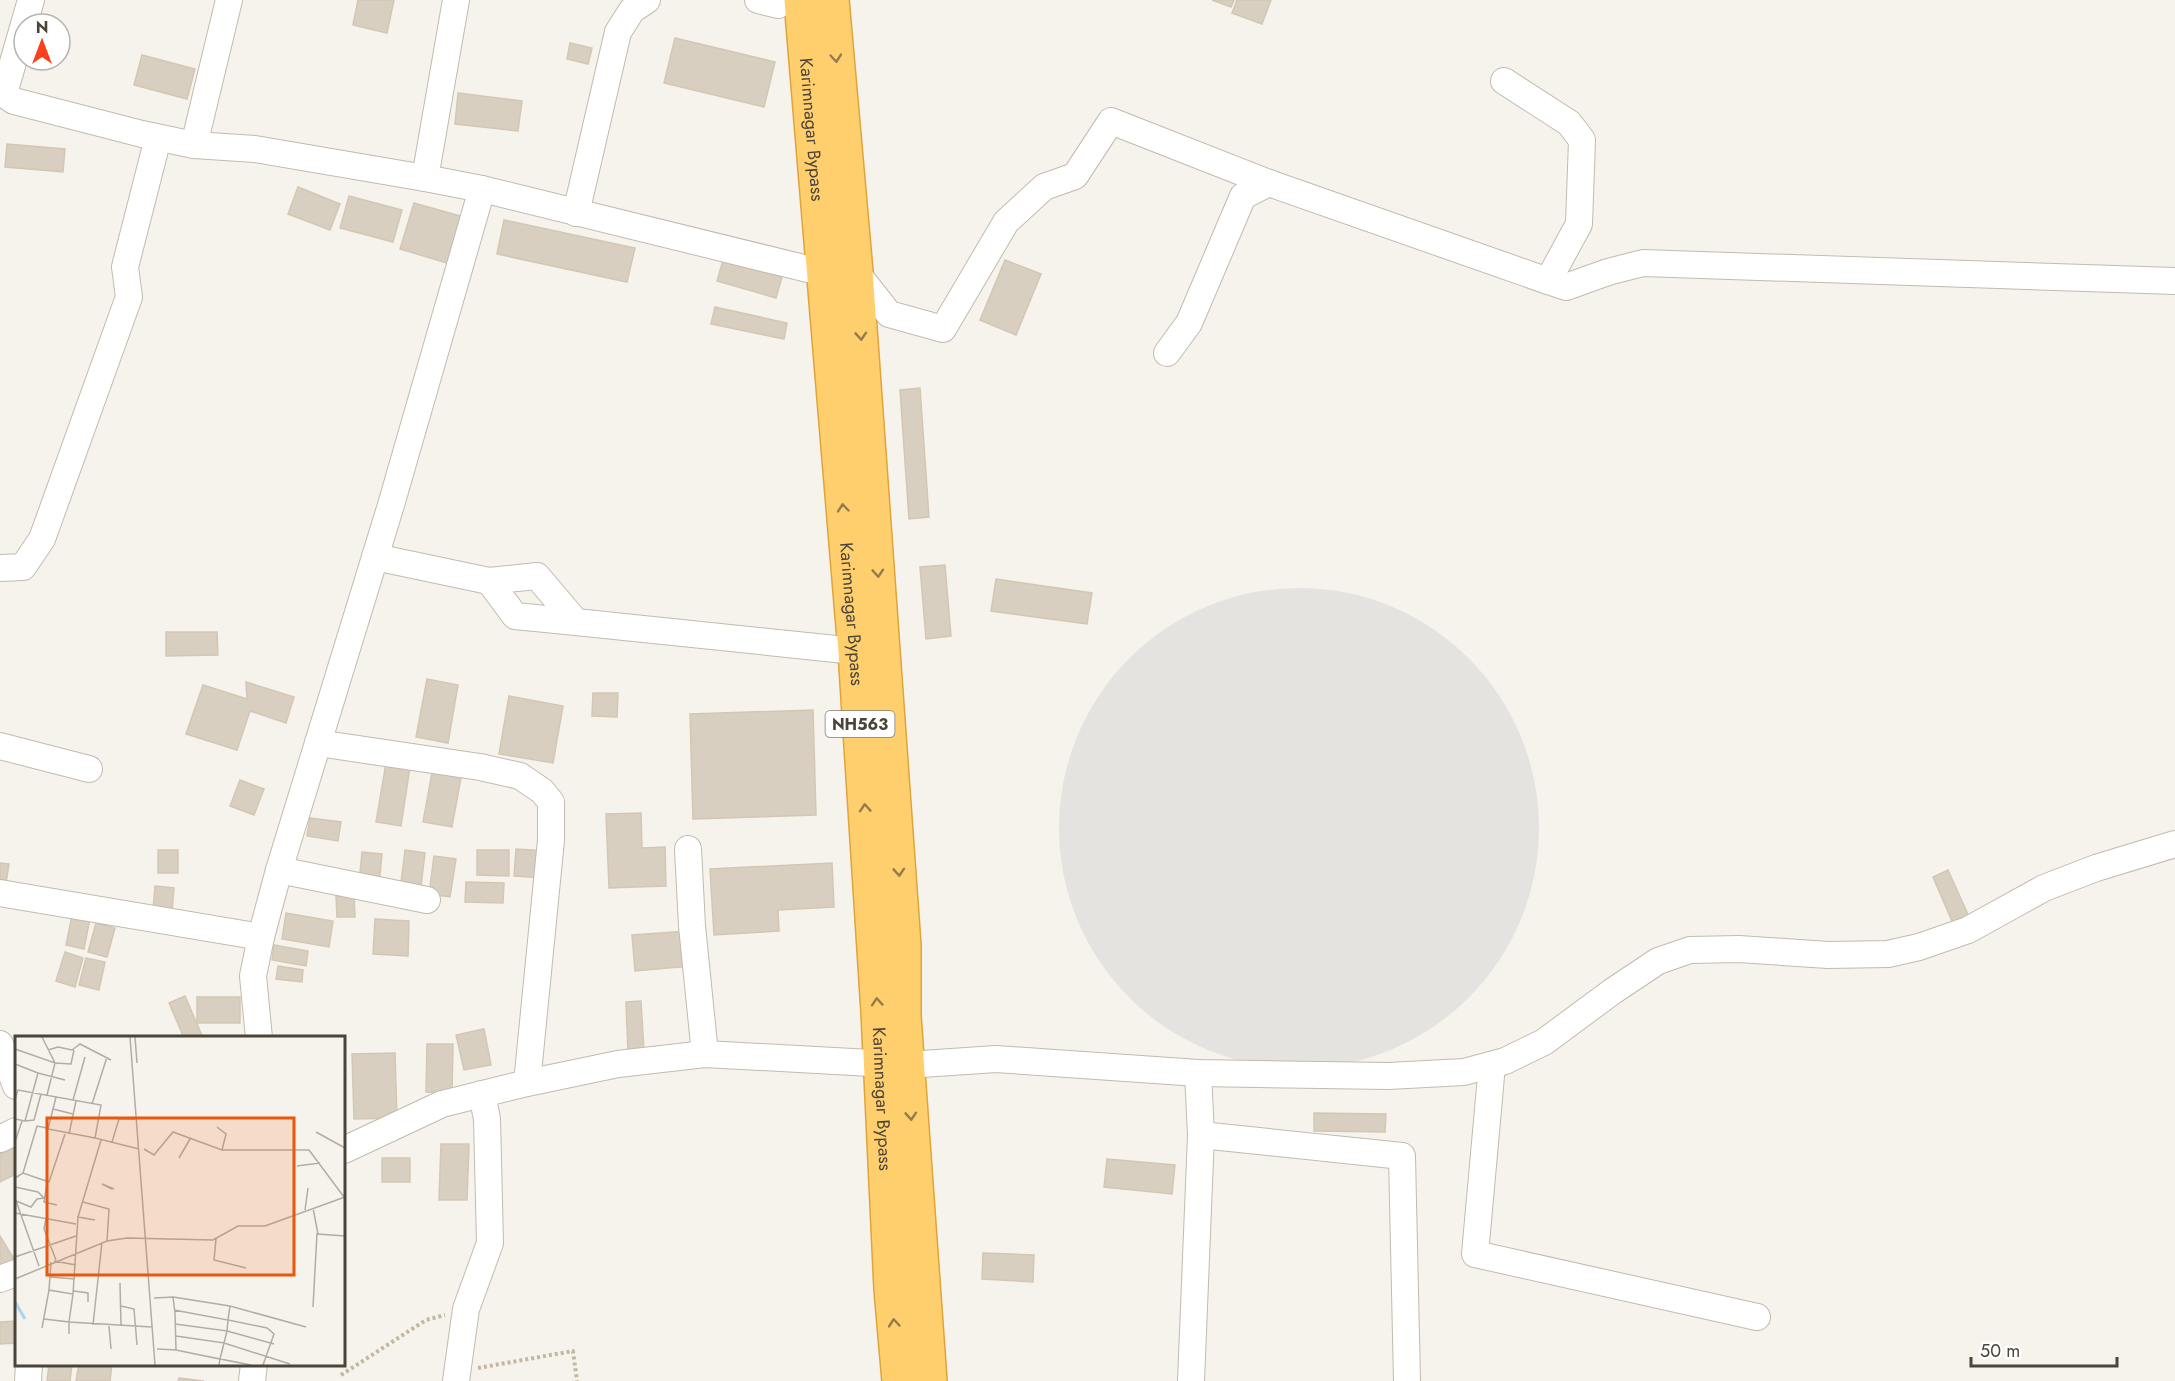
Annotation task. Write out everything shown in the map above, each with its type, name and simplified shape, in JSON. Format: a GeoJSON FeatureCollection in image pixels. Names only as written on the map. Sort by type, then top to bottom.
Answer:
{"type":"FeatureCollection","features":[{"type":"Feature","properties":{"kind":"highway","name":"NH563"},"geometry":{"type":"LineString","coordinates":[[832,0],[856,272]]}},
{"type":"Feature","properties":{"kind":"highway","name":"Karimnagar Bypass"},"geometry":{"type":"LineString","coordinates":[[784,6],[781,20],[807,68],[855,651],[877,1000],[893,1064],[930,1381]]}},
{"type":"Feature","properties":{"kind":"highway","name":"Karimnagar Bypass"},"geometry":{"type":"LineString","coordinates":[[856,272],[904,946],[904,1016],[893,1064],[891,1289],[899,1381]]}},
{"type":"Feature","properties":{"kind":"street"},"geometry":{"type":"LineString","coordinates":[[31,0],[3,89],[8,97],[23,105],[194,145],[255,148],[425,177],[824,273]]}},
{"type":"Feature","properties":{"kind":"street"},"geometry":{"type":"LineString","coordinates":[[194,145],[229,0]]}},
{"type":"Feature","properties":{"kind":"street"},"geometry":{"type":"LineString","coordinates":[[425,177],[456,0]]}},
{"type":"Feature","properties":{"kind":"street"},"geometry":{"type":"LineString","coordinates":[[576,213],[618,32],[632,10],[647,0]]}},
{"type":"Feature","properties":{"kind":"street"},"geometry":{"type":"LineString","coordinates":[[1504,81],[1569,123],[1582,140],[1580,224],[1548,280]]}},
{"type":"Feature","properties":{"kind":"street"},"geometry":{"type":"LineString","coordinates":[[856,272],[889,314],[943,328],[1006,222],[1044,187],[1076,176],[1111,121],[1269,183],[1566,287],[1608,272],[1643,264],[2175,281]]}},
{"type":"Feature","properties":{"kind":"street"},"geometry":{"type":"LineString","coordinates":[[1,574],[23,567],[42,539],[58,495],[129,297],[125,267],[158,138]]}},
{"type":"Feature","properties":{"kind":"street"},"geometry":{"type":"LineString","coordinates":[[1167,353],[1189,323],[1243,196],[1269,183]]}},
{"type":"Feature","properties":{"kind":"street"},"geometry":{"type":"LineString","coordinates":[[259,1036],[253,976],[261,937],[482,189]]}},
{"type":"Feature","properties":{"kind":"street"},"geometry":{"type":"LineString","coordinates":[[375,557],[489,581],[537,576],[585,622]]}},
{"type":"Feature","properties":{"kind":"street"},"geometry":{"type":"LineString","coordinates":[[489,581],[515,616],[855,651]]}},
{"type":"Feature","properties":{"kind":"street"},"geometry":{"type":"LineString","coordinates":[[318,743],[480,767],[520,776],[542,791],[552,802],[552,840],[527,1083]]}},
{"type":"Feature","properties":{"kind":"street"},"geometry":{"type":"LineString","coordinates":[[0,746],[89,769]]}},
{"type":"Feature","properties":{"kind":"street"},"geometry":{"type":"LineString","coordinates":[[345,1150],[442,1104],[618,1064],[705,1054],[893,1064],[996,1059],[1198,1073],[1388,1076],[1464,1072],[1505,1061],[1544,1042],[1658,961],[1689,950],[1739,949],[1828,955],[1888,954],[1919,947],[1968,930],[2044,888],[2096,868],[2175,844]]}},
{"type":"Feature","properties":{"kind":"street"},"geometry":{"type":"LineString","coordinates":[[688,849],[692,926],[705,1054]]}},
{"type":"Feature","properties":{"kind":"street"},"geometry":{"type":"LineString","coordinates":[[279,870],[427,900]]}},
{"type":"Feature","properties":{"kind":"street"},"geometry":{"type":"LineString","coordinates":[[0,893],[261,937]]}},
{"type":"Feature","properties":{"kind":"street"},"geometry":{"type":"LineString","coordinates":[[0,1044],[15,1083]]}},
{"type":"Feature","properties":{"kind":"street"},"geometry":{"type":"LineString","coordinates":[[1492,1065],[1475,1254],[1757,1317]]}},
{"type":"Feature","properties":{"kind":"street"},"geometry":{"type":"LineString","coordinates":[[1191,1381],[1202,1135],[1198,1073]]}},
{"type":"Feature","properties":{"kind":"street"},"geometry":{"type":"LineString","coordinates":[[457,1377],[466,1309],[490,1243],[487,1119],[482,1094]]}},
{"type":"Feature","properties":{"kind":"street"},"geometry":{"type":"LineString","coordinates":[[0,1139],[15,1132]]}},
{"type":"Feature","properties":{"kind":"street"},"geometry":{"type":"LineString","coordinates":[[1202,1135],[1402,1156],[1407,1381]]}},
{"type":"Feature","properties":{"kind":"street"},"geometry":{"type":"LineString","coordinates":[[0,1279],[15,1273]]}},
{"type":"Feature","properties":{"kind":"street"},"geometry":{"type":"LineString","coordinates":[[28,1381],[29,1366]]}},
{"type":"Feature","properties":{"kind":"street"},"geometry":{"type":"LineString","coordinates":[[252,1381],[254,1366]]}},
{"type":"Feature","properties":{"kind":"path"},"geometry":{"type":"LineString","coordinates":[[341,1375],[426,1320],[466,1309]]}},
{"type":"Feature","properties":{"kind":"path"},"geometry":{"type":"LineString","coordinates":[[457,1377],[573,1351],[577,1381]]}},
{"type":"Feature","properties":{"kind":"shaded area"},"geometry":{"type":"Polygon","coordinates":[[[1299,588],[1346,592],[1391,606],[1432,628],[1469,658],[1499,695],[1521,736],[1535,781],[1539,828],[1535,875],[1521,920],[1499,961],[1469,998],[1432,1028],[1391,1050],[1346,1064],[1299,1068],[1252,1064],[1207,1050],[1166,1028],[1129,998],[1099,961],[1077,920],[1063,875],[1059,828],[1063,781],[1077,736],[1099,695],[1129,658],[1166,628],[1207,606],[1252,592],[1299,588]]]}},
{"type":"Feature","properties":{"kind":"building"},"geometry":{"type":"Polygon","coordinates":[[[358,0],[394,0],[387,33],[353,25],[358,0]]]}},
{"type":"Feature","properties":{"kind":"building"},"geometry":{"type":"Polygon","coordinates":[[[1212,0],[1234,0],[1231,7],[1212,0]]]}},
{"type":"Feature","properties":{"kind":"building"},"geometry":{"type":"Polygon","coordinates":[[[1237,0],[1271,0],[1262,24],[1232,13],[1237,0]]]}},
{"type":"Feature","properties":{"kind":"building"},"geometry":{"type":"Polygon","coordinates":[[[675,38],[775,62],[764,107],[664,83],[675,38]]]}},
{"type":"Feature","properties":{"kind":"building"},"geometry":{"type":"Polygon","coordinates":[[[570,43],[592,48],[588,64],[567,59],[570,43]]]}},
{"type":"Feature","properties":{"kind":"building"},"geometry":{"type":"Polygon","coordinates":[[[142,55],[195,69],[187,99],[134,85],[142,55]]]}},
{"type":"Feature","properties":{"kind":"building"},"geometry":{"type":"Polygon","coordinates":[[[458,93],[522,101],[518,131],[455,124],[458,93]]]}},
{"type":"Feature","properties":{"kind":"building"},"geometry":{"type":"Polygon","coordinates":[[[7,144],[65,149],[63,172],[5,167],[7,144]]]}},
{"type":"Feature","properties":{"kind":"building"},"geometry":{"type":"Polygon","coordinates":[[[298,187],[340,204],[330,230],[288,214],[298,187]]]}},
{"type":"Feature","properties":{"kind":"building"},"geometry":{"type":"Polygon","coordinates":[[[349,196],[402,210],[393,242],[340,228],[349,196]]]}},
{"type":"Feature","properties":{"kind":"building"},"geometry":{"type":"Polygon","coordinates":[[[414,203],[471,219],[457,266],[400,249],[414,203]]]}},
{"type":"Feature","properties":{"kind":"building"},"geometry":{"type":"Polygon","coordinates":[[[504,220],[635,248],[627,282],[497,254],[504,220]]]}},
{"type":"Feature","properties":{"kind":"building"},"geometry":{"type":"Polygon","coordinates":[[[723,260],[782,277],[776,298],[717,281],[723,260]]]}},
{"type":"Feature","properties":{"kind":"building"},"geometry":{"type":"Polygon","coordinates":[[[1005,260],[1041,274],[1016,335],[980,320],[1005,260]]]}},
{"type":"Feature","properties":{"kind":"building"},"geometry":{"type":"Polygon","coordinates":[[[715,307],[787,323],[784,339],[711,324],[715,307]]]}},
{"type":"Feature","properties":{"kind":"building"},"geometry":{"type":"Polygon","coordinates":[[[920,388],[929,517],[909,519],[900,390],[920,388]]]}},
{"type":"Feature","properties":{"kind":"building"},"geometry":{"type":"Polygon","coordinates":[[[945,565],[951,636],[926,639],[920,567],[945,565]]]}},
{"type":"Feature","properties":{"kind":"building"},"geometry":{"type":"Polygon","coordinates":[[[996,579],[1092,593],[1087,624],[991,611],[996,579]]]}},
{"type":"Feature","properties":{"kind":"building"},"geometry":{"type":"Polygon","coordinates":[[[166,632],[217,632],[218,655],[166,656],[166,632]]]}},
{"type":"Feature","properties":{"kind":"building"},"geometry":{"type":"Polygon","coordinates":[[[427,679],[458,685],[448,743],[416,737],[427,679]]]}},
{"type":"Feature","properties":{"kind":"building"},"geometry":{"type":"Polygon","coordinates":[[[246,682],[294,697],[286,723],[250,711],[237,750],[186,734],[203,685],[247,699],[246,682]]]}},
{"type":"Feature","properties":{"kind":"building"},"geometry":{"type":"Polygon","coordinates":[[[593,693],[618,693],[617,717],[592,716],[593,693]]]}},
{"type":"Feature","properties":{"kind":"building"},"geometry":{"type":"Polygon","coordinates":[[[509,696],[563,706],[553,763],[499,754],[509,696]]]}},
{"type":"Feature","properties":{"kind":"building"},"geometry":{"type":"Polygon","coordinates":[[[813,710],[816,815],[693,819],[690,714],[813,710]]]}},
{"type":"Feature","properties":{"kind":"building"},"geometry":{"type":"Polygon","coordinates":[[[386,763],[410,767],[401,826],[376,822],[386,763]]]}},
{"type":"Feature","properties":{"kind":"building"},"geometry":{"type":"Polygon","coordinates":[[[433,767],[462,772],[452,827],[423,822],[433,767]]]}},
{"type":"Feature","properties":{"kind":"building"},"geometry":{"type":"Polygon","coordinates":[[[240,780],[264,789],[254,815],[230,806],[240,780]]]}},
{"type":"Feature","properties":{"kind":"building"},"geometry":{"type":"Polygon","coordinates":[[[641,813],[642,848],[665,847],[666,886],[609,888],[606,814],[641,813]]]}},
{"type":"Feature","properties":{"kind":"building"},"geometry":{"type":"Polygon","coordinates":[[[310,818],[341,822],[338,841],[307,836],[310,818]]]}},
{"type":"Feature","properties":{"kind":"building"},"geometry":{"type":"Polygon","coordinates":[[[516,849],[546,851],[544,878],[514,876],[516,849]]]}},
{"type":"Feature","properties":{"kind":"building"},"geometry":{"type":"Polygon","coordinates":[[[158,850],[178,850],[178,873],[158,873],[158,850]]]}},
{"type":"Feature","properties":{"kind":"building"},"geometry":{"type":"Polygon","coordinates":[[[405,850],[425,853],[420,894],[400,891],[405,850]]]}},
{"type":"Feature","properties":{"kind":"building"},"geometry":{"type":"Polygon","coordinates":[[[477,850],[509,850],[509,876],[477,875],[477,850]]]}},
{"type":"Feature","properties":{"kind":"building"},"geometry":{"type":"Polygon","coordinates":[[[362,852],[382,854],[379,885],[359,883],[362,852]]]}},
{"type":"Feature","properties":{"kind":"building"},"geometry":{"type":"Polygon","coordinates":[[[434,856],[456,859],[450,897],[429,894],[434,856]]]}},
{"type":"Feature","properties":{"kind":"building"},"geometry":{"type":"Polygon","coordinates":[[[0,863],[9,864],[5,889],[0,888],[0,863]]]}},
{"type":"Feature","properties":{"kind":"building"},"geometry":{"type":"Polygon","coordinates":[[[832,863],[834,907],[778,910],[779,931],[714,935],[710,869],[832,863]]]}},
{"type":"Feature","properties":{"kind":"building"},"geometry":{"type":"Polygon","coordinates":[[[1948,870],[1971,921],[1955,928],[1933,877],[1948,870]]]}},
{"type":"Feature","properties":{"kind":"building"},"geometry":{"type":"Polygon","coordinates":[[[466,882],[504,883],[503,903],[465,902],[466,882]]]}},
{"type":"Feature","properties":{"kind":"building"},"geometry":{"type":"Polygon","coordinates":[[[155,886],[174,888],[172,912],[153,910],[155,886]]]}},
{"type":"Feature","properties":{"kind":"building"},"geometry":{"type":"Polygon","coordinates":[[[354,895],[355,917],[337,917],[336,896],[354,895]]]}},
{"type":"Feature","properties":{"kind":"building"},"geometry":{"type":"Polygon","coordinates":[[[286,913],[333,921],[329,947],[282,939],[286,913]]]}},
{"type":"Feature","properties":{"kind":"building"},"geometry":{"type":"Polygon","coordinates":[[[72,915],[90,918],[84,949],[66,945],[72,915]]]}},
{"type":"Feature","properties":{"kind":"building"},"geometry":{"type":"Polygon","coordinates":[[[375,919],[409,921],[408,956],[373,954],[375,919]]]}},
{"type":"Feature","properties":{"kind":"building"},"geometry":{"type":"Polygon","coordinates":[[[96,923],[115,928],[107,957],[88,952],[96,923]]]}},
{"type":"Feature","properties":{"kind":"building"},"geometry":{"type":"Polygon","coordinates":[[[687,931],[690,966],[635,971],[632,935],[687,931]]]}},
{"type":"Feature","properties":{"kind":"building"},"geometry":{"type":"Polygon","coordinates":[[[274,945],[308,951],[306,966],[272,960],[274,945]]]}},
{"type":"Feature","properties":{"kind":"building"},"geometry":{"type":"Polygon","coordinates":[[[65,952],[83,958],[75,987],[56,981],[65,952]]]}},
{"type":"Feature","properties":{"kind":"building"},"geometry":{"type":"Polygon","coordinates":[[[86,958],[105,962],[99,990],[79,985],[86,958]]]}},
{"type":"Feature","properties":{"kind":"building"},"geometry":{"type":"Polygon","coordinates":[[[278,966],[303,970],[302,982],[276,979],[278,966]]]}},
{"type":"Feature","properties":{"kind":"building"},"geometry":{"type":"Polygon","coordinates":[[[185,996],[202,1036],[183,1036],[169,1003],[185,996]]]}},
{"type":"Feature","properties":{"kind":"building"},"geometry":{"type":"Polygon","coordinates":[[[197,997],[240,997],[240,1023],[197,1023],[197,997]]]}},
{"type":"Feature","properties":{"kind":"building"},"geometry":{"type":"Polygon","coordinates":[[[641,1001],[644,1052],[628,1053],[626,1002],[641,1001]]]}},
{"type":"Feature","properties":{"kind":"building"},"geometry":{"type":"Polygon","coordinates":[[[484,1029],[491,1065],[464,1070],[456,1035],[484,1029]]]}},
{"type":"Feature","properties":{"kind":"building"},"geometry":{"type":"Polygon","coordinates":[[[427,1044],[453,1044],[452,1093],[426,1092],[427,1044]]]}},
{"type":"Feature","properties":{"kind":"building"},"geometry":{"type":"Polygon","coordinates":[[[395,1053],[397,1118],[354,1119],[352,1054],[395,1053]]]}},
{"type":"Feature","properties":{"kind":"building"},"geometry":{"type":"Polygon","coordinates":[[[1314,1113],[1386,1114],[1385,1132],[1314,1131],[1314,1113]]]}},
{"type":"Feature","properties":{"kind":"building"},"geometry":{"type":"Polygon","coordinates":[[[441,1144],[469,1144],[467,1200],[439,1200],[441,1144]]]}},
{"type":"Feature","properties":{"kind":"building"},"geometry":{"type":"Polygon","coordinates":[[[15,1147],[15,1174],[0,1182],[0,1154],[15,1147]]]}},
{"type":"Feature","properties":{"kind":"building"},"geometry":{"type":"Polygon","coordinates":[[[382,1158],[410,1158],[410,1182],[382,1182],[382,1158]]]}},
{"type":"Feature","properties":{"kind":"building"},"geometry":{"type":"Polygon","coordinates":[[[1107,1159],[1175,1165],[1172,1194],[1104,1187],[1107,1159]]]}},
{"type":"Feature","properties":{"kind":"building"},"geometry":{"type":"Polygon","coordinates":[[[0,1236],[14,1259],[0,1268],[0,1236]]]}},
{"type":"Feature","properties":{"kind":"building"},"geometry":{"type":"Polygon","coordinates":[[[983,1253],[1034,1255],[1033,1282],[982,1279],[983,1253]]]}},
{"type":"Feature","properties":{"kind":"building"},"geometry":{"type":"Polygon","coordinates":[[[15,1321],[15,1343],[0,1344],[0,1322],[15,1321]]]}},
{"type":"Feature","properties":{"kind":"building"},"geometry":{"type":"Polygon","coordinates":[[[49,1366],[72,1366],[70,1381],[47,1381],[49,1366]]]}},
{"type":"Feature","properties":{"kind":"building"},"geometry":{"type":"Polygon","coordinates":[[[79,1366],[112,1366],[110,1381],[76,1381],[79,1366]]]}},
{"type":"Feature","properties":{"kind":"building"},"geometry":{"type":"Polygon","coordinates":[[[179,1378],[204,1381],[178,1381],[179,1378]]]}}]}
